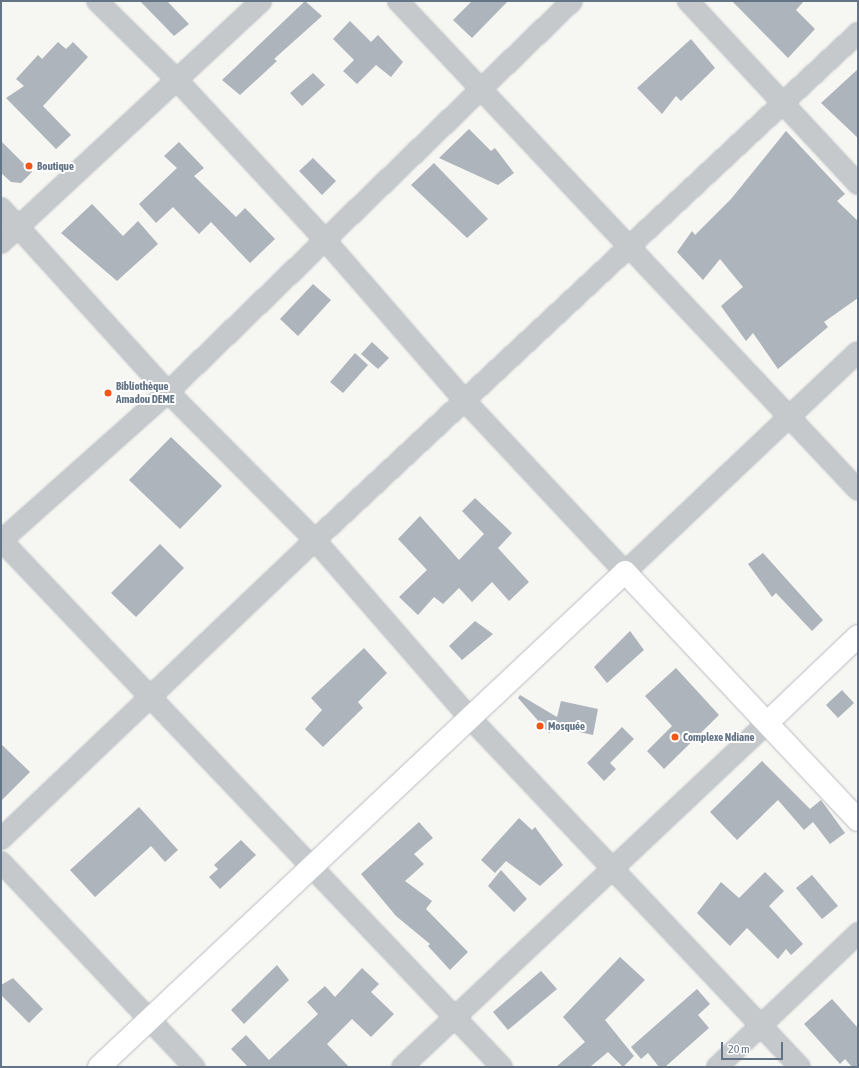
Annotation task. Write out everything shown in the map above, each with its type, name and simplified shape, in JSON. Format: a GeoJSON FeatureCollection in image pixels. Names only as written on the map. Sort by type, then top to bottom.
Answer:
{"type":"FeatureCollection","features":[{"type":"Feature","properties":{"kind":"street"},"geometry":{"type":"LineString","coordinates":[[97,1],[176,78],[325,240],[466,402],[858,820]]}},
{"type":"Feature","properties":{"kind":"street"},"geometry":{"type":"LineString","coordinates":[[1,244],[176,78],[261,1]]}},
{"type":"Feature","properties":{"kind":"street"},"geometry":{"type":"LineString","coordinates":[[398,1],[858,490]]}},
{"type":"Feature","properties":{"kind":"street"},"geometry":{"type":"LineString","coordinates":[[502,1067],[311,869],[151,695],[1,540],[168,392],[479,88],[572,1]]}},
{"type":"Feature","properties":{"kind":"street"},"geometry":{"type":"LineString","coordinates":[[688,1],[858,184]]}},
{"type":"Feature","properties":{"kind":"street"},"geometry":{"type":"LineString","coordinates":[[1,839],[315,540],[466,402],[858,33]]}},
{"type":"Feature","properties":{"kind":"street"},"geometry":{"type":"LineString","coordinates":[[1,208],[19,226],[168,392],[315,540],[470,718],[800,1067]]}},
{"type":"Feature","properties":{"kind":"street"},"geometry":{"type":"LineString","coordinates":[[99,1067],[311,869],[858,352]]}},
{"type":"Feature","properties":{"kind":"street"},"geometry":{"type":"LineString","coordinates":[[402,1067],[453,1017],[613,870],[858,636]]}},
{"type":"Feature","properties":{"kind":"street"},"geometry":{"type":"LineString","coordinates":[[1,862],[194,1067]]}},
{"type":"Feature","properties":{"kind":"street"},"geometry":{"type":"LineString","coordinates":[[718,1067],[858,934]]}},
{"type":"Feature","properties":{"kind":"building"},"geometry":{"type":"Polygon","coordinates":[[[140,1],[167,1],[189,24],[174,36],[140,1]]]}},
{"type":"Feature","properties":{"kind":"building"},"geometry":{"type":"Polygon","coordinates":[[[305,1],[322,16],[274,59],[277,61],[240,95],[222,80],[305,1]]]}},
{"type":"Feature","properties":{"kind":"building"},"geometry":{"type":"Polygon","coordinates":[[[472,1],[508,1],[472,38],[453,20],[472,1]]]}},
{"type":"Feature","properties":{"kind":"building"},"geometry":{"type":"Polygon","coordinates":[[[732,1],[804,1],[796,10],[815,29],[788,58],[732,1]]]}},
{"type":"Feature","properties":{"kind":"building"},"geometry":{"type":"Polygon","coordinates":[[[350,21],[371,42],[378,35],[403,62],[391,77],[376,65],[357,84],[343,71],[354,60],[333,39],[350,21]]]}},
{"type":"Feature","properties":{"kind":"building"},"geometry":{"type":"Polygon","coordinates":[[[691,39],[715,68],[681,101],[676,96],[662,114],[637,88],[691,39]]]}},
{"type":"Feature","properties":{"kind":"building"},"geometry":{"type":"Polygon","coordinates":[[[58,42],[66,49],[73,42],[88,57],[43,106],[71,135],[56,149],[6,98],[24,86],[16,79],[38,55],[42,59],[58,42]]]}},
{"type":"Feature","properties":{"kind":"building"},"geometry":{"type":"Polygon","coordinates":[[[858,69],[858,138],[821,103],[858,69]]]}},
{"type":"Feature","properties":{"kind":"building"},"geometry":{"type":"Polygon","coordinates":[[[313,73],[325,85],[302,106],[290,93],[313,73]]]}},
{"type":"Feature","properties":{"kind":"building"},"geometry":{"type":"Polygon","coordinates":[[[469,129],[491,151],[495,148],[514,173],[498,185],[439,158],[469,129]]]}},
{"type":"Feature","properties":{"kind":"building"},"geometry":{"type":"Polygon","coordinates":[[[786,131],[845,194],[837,201],[858,221],[858,298],[824,322],[828,327],[778,369],[753,333],[746,341],[721,306],[743,287],[720,259],[703,280],[677,252],[692,231],[695,235],[731,199],[786,131]]]}},
{"type":"Feature","properties":{"kind":"building"},"geometry":{"type":"Polygon","coordinates":[[[1,141],[32,172],[21,183],[11,182],[1,173],[1,141]]]}},
{"type":"Feature","properties":{"kind":"building"},"geometry":{"type":"Polygon","coordinates":[[[179,142],[204,168],[194,176],[236,217],[245,208],[275,239],[250,263],[211,222],[199,234],[173,207],[156,223],[139,204],[177,168],[164,156],[179,142]]]}},
{"type":"Feature","properties":{"kind":"building"},"geometry":{"type":"Polygon","coordinates":[[[313,158],[336,181],[322,195],[299,171],[313,158]]]}},
{"type":"Feature","properties":{"kind":"building"},"geometry":{"type":"Polygon","coordinates":[[[434,163],[488,219],[467,238],[411,185],[434,163]]]}},
{"type":"Feature","properties":{"kind":"building"},"geometry":{"type":"Polygon","coordinates":[[[92,204],[123,236],[138,221],[158,244],[117,281],[61,233],[92,204]]]}},
{"type":"Feature","properties":{"kind":"building"},"geometry":{"type":"Polygon","coordinates":[[[313,284],[331,300],[298,336],[280,319],[313,284]]]}},
{"type":"Feature","properties":{"kind":"building"},"geometry":{"type":"Polygon","coordinates":[[[372,342],[389,358],[378,369],[361,354],[372,342]]]}},
{"type":"Feature","properties":{"kind":"building"},"geometry":{"type":"Polygon","coordinates":[[[355,353],[368,365],[343,393],[330,382],[355,353]]]}},
{"type":"Feature","properties":{"kind":"building"},"geometry":{"type":"Polygon","coordinates":[[[171,437],[222,486],[180,529],[129,480],[171,437]]]}},
{"type":"Feature","properties":{"kind":"building"},"geometry":{"type":"Polygon","coordinates":[[[475,498],[512,533],[498,548],[529,582],[509,601],[492,582],[472,602],[459,588],[443,604],[434,597],[418,615],[399,597],[427,570],[398,539],[420,516],[459,560],[484,534],[462,511],[475,498]]]}},
{"type":"Feature","properties":{"kind":"building"},"geometry":{"type":"Polygon","coordinates":[[[160,544],[184,568],[136,617],[111,593],[160,544]]]}},
{"type":"Feature","properties":{"kind":"building"},"geometry":{"type":"Polygon","coordinates":[[[763,553],[823,620],[812,631],[776,593],[772,597],[748,564],[763,553]]]}},
{"type":"Feature","properties":{"kind":"building"},"geometry":{"type":"Polygon","coordinates":[[[475,621],[493,634],[462,660],[449,646],[475,621]]]}},
{"type":"Feature","properties":{"kind":"building"},"geometry":{"type":"Polygon","coordinates":[[[630,631],[644,650],[607,683],[594,667],[630,631]]]}},
{"type":"Feature","properties":{"kind":"building"},"geometry":{"type":"Polygon","coordinates":[[[364,648],[387,673],[358,702],[363,708],[323,747],[305,729],[322,710],[311,698],[364,648]]]}},
{"type":"Feature","properties":{"kind":"building"},"geometry":{"type":"Polygon","coordinates":[[[676,668],[719,715],[664,769],[647,751],[672,726],[645,696],[676,668]]]}},
{"type":"Feature","properties":{"kind":"building"},"geometry":{"type":"Polygon","coordinates":[[[842,690],[854,703],[838,718],[826,705],[842,690]]]}},
{"type":"Feature","properties":{"kind":"building"},"geometry":{"type":"Polygon","coordinates":[[[520,695],[557,717],[561,701],[598,709],[593,735],[558,727],[549,733],[518,698],[520,695]]]}},
{"type":"Feature","properties":{"kind":"building"},"geometry":{"type":"Polygon","coordinates":[[[622,727],[634,739],[610,763],[616,769],[604,781],[587,763],[622,727]]]}},
{"type":"Feature","properties":{"kind":"building"},"geometry":{"type":"Polygon","coordinates":[[[1,744],[30,772],[1,801],[1,744]]]}},
{"type":"Feature","properties":{"kind":"building"},"geometry":{"type":"Polygon","coordinates":[[[762,761],[810,809],[821,800],[845,833],[830,844],[813,822],[804,830],[778,800],[737,840],[710,812],[762,761]]]}},
{"type":"Feature","properties":{"kind":"building"},"geometry":{"type":"Polygon","coordinates":[[[139,807],[178,850],[165,862],[151,846],[95,897],[70,870],[139,807]]]}},
{"type":"Feature","properties":{"kind":"building"},"geometry":{"type":"Polygon","coordinates":[[[519,818],[532,830],[535,827],[563,865],[540,886],[506,861],[495,873],[481,860],[519,818]]]}},
{"type":"Feature","properties":{"kind":"building"},"geometry":{"type":"Polygon","coordinates":[[[419,822],[433,838],[414,854],[424,864],[405,881],[432,901],[426,909],[468,952],[450,970],[428,946],[430,944],[396,916],[361,874],[419,822]]]}},
{"type":"Feature","properties":{"kind":"building"},"geometry":{"type":"Polygon","coordinates":[[[241,840],[256,855],[220,889],[209,877],[218,869],[214,865],[241,840]]]}},
{"type":"Feature","properties":{"kind":"building"},"geometry":{"type":"Polygon","coordinates":[[[501,870],[527,899],[514,912],[488,886],[501,870]]]}},
{"type":"Feature","properties":{"kind":"building"},"geometry":{"type":"Polygon","coordinates":[[[765,872],[784,891],[769,906],[803,944],[791,955],[786,949],[778,959],[747,928],[730,946],[697,913],[721,882],[739,898],[765,872]]]}},
{"type":"Feature","properties":{"kind":"building"},"geometry":{"type":"Polygon","coordinates":[[[812,875],[838,906],[822,919],[796,888],[812,875]]]}},
{"type":"Feature","properties":{"kind":"building"},"geometry":{"type":"Polygon","coordinates":[[[620,957],[645,980],[605,1020],[634,1056],[623,1067],[608,1052],[590,1067],[556,1067],[585,1042],[563,1017],[620,957]]]}},
{"type":"Feature","properties":{"kind":"building"},"geometry":{"type":"Polygon","coordinates":[[[277,965],[289,980],[244,1024],[231,1010],[277,965]]]}},
{"type":"Feature","properties":{"kind":"building"},"geometry":{"type":"Polygon","coordinates":[[[362,968],[379,984],[371,992],[394,1014],[371,1037],[352,1019],[327,1044],[349,1067],[248,1067],[231,1049],[246,1035],[269,1060],[318,1014],[307,1002],[325,986],[335,997],[362,968]]]}},
{"type":"Feature","properties":{"kind":"building"},"geometry":{"type":"Polygon","coordinates":[[[541,971],[557,989],[508,1030],[493,1012],[541,971]]]}},
{"type":"Feature","properties":{"kind":"building"},"geometry":{"type":"Polygon","coordinates":[[[13,978],[43,1009],[29,1023],[1,995],[1,985],[13,978]]]}},
{"type":"Feature","properties":{"kind":"building"},"geometry":{"type":"Polygon","coordinates":[[[697,989],[710,1004],[698,1015],[709,1028],[665,1067],[659,1067],[648,1053],[641,1059],[631,1047],[697,989]]]}},
{"type":"Feature","properties":{"kind":"building"},"geometry":{"type":"Polygon","coordinates":[[[832,999],[858,1028],[858,1067],[852,1067],[845,1059],[840,1064],[804,1024],[832,999]]]}},
{"type":"Feature","properties":{"kind":"place","name":"Boutique"},"geometry":{"type":"Point","coordinates":[29,166]}},
{"type":"Feature","properties":{"kind":"place","name":"Bibliothèque Amadou DEME"},"geometry":{"type":"Point","coordinates":[108,393]}},
{"type":"Feature","properties":{"kind":"place","name":"Mosquée"},"geometry":{"type":"Point","coordinates":[540,726]}},
{"type":"Feature","properties":{"kind":"place","name":"Complexe Ndiane"},"geometry":{"type":"Point","coordinates":[675,737]}}]}
